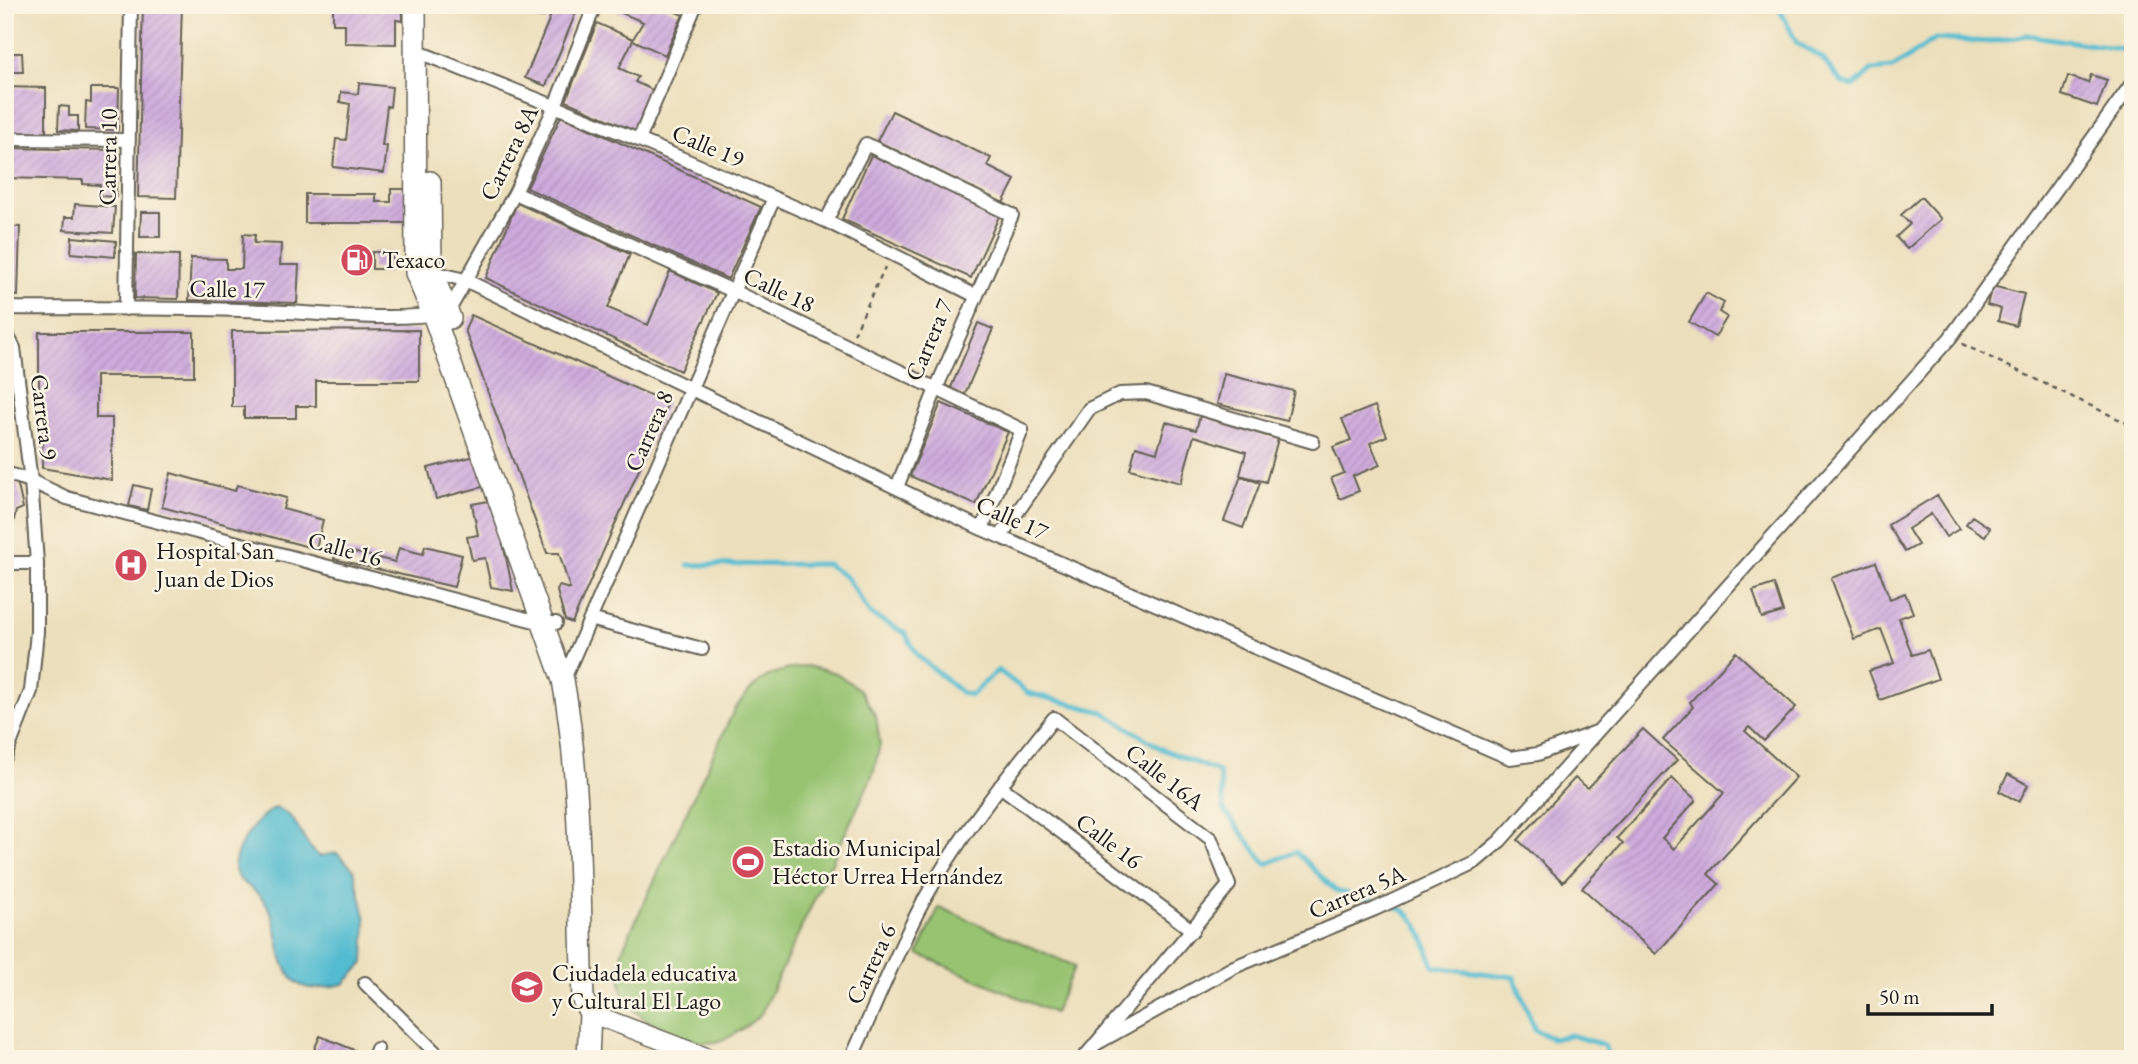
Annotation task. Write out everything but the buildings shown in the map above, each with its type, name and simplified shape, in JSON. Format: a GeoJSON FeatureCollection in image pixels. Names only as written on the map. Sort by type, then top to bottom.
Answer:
{"type":"FeatureCollection","features":[{"type":"Feature","properties":{"kind":"main road"},"geometry":{"type":"LineString","coordinates":[[415,5],[422,53]]}},
{"type":"Feature","properties":{"kind":"main road"},"geometry":{"type":"LineString","coordinates":[[428,5],[422,53],[423,272],[580,702],[588,792],[597,1002],[590,1013],[588,1059]]}},
{"type":"Feature","properties":{"kind":"main road"},"geometry":{"type":"LineString","coordinates":[[590,1013],[712,1059]]}},
{"type":"Feature","properties":{"kind":"street","name":"Carrera 10"},"geometry":{"type":"LineString","coordinates":[[126,309],[131,5]]}},
{"type":"Feature","properties":{"kind":"street","name":"Carrera 8A"},"geometry":{"type":"LineString","coordinates":[[440,313],[465,280],[515,193],[555,106],[595,5]]}},
{"type":"Feature","properties":{"kind":"street"},"geometry":{"type":"LineString","coordinates":[[639,140],[694,9]]}},
{"type":"Feature","properties":{"kind":"street","name":"Calle 19"},"geometry":{"type":"LineString","coordinates":[[422,53],[639,140],[774,198],[976,296]]}},
{"type":"Feature","properties":{"kind":"street","name":"Carrera 5A"},"geometry":{"type":"LineString","coordinates":[[1094,1045],[1234,967],[1375,909],[1475,862],[1500,841],[1950,338],[2133,82]]}},
{"type":"Feature","properties":{"kind":"street"},"geometry":{"type":"LineString","coordinates":[[5,139],[129,141]]}},
{"type":"Feature","properties":{"kind":"street","name":"Carrera 7"},"geometry":{"type":"LineString","coordinates":[[826,221],[866,144],[1012,215],[936,389],[897,487]]}},
{"type":"Feature","properties":{"kind":"street","name":"Calle 18"},"geometry":{"type":"LineString","coordinates":[[515,193],[733,292],[1022,430],[982,529]]}},
{"type":"Feature","properties":{"kind":"street","name":"Carrera 8"},"geometry":{"type":"LineString","coordinates":[[567,672],[774,198]]}},
{"type":"Feature","properties":{"kind":"street","name":"Calle 17"},"geometry":{"type":"LineString","coordinates":[[423,272],[465,280],[982,529],[1510,758],[1538,754],[1599,730]]}},
{"type":"Feature","properties":{"kind":"street","name":"Calle 17"},"geometry":{"type":"LineString","coordinates":[[5,309],[265,311],[386,316],[440,313]]}},
{"type":"Feature","properties":{"kind":"street","name":"Carrera 9"},"geometry":{"type":"LineString","coordinates":[[5,331],[14,348],[31,481],[37,563],[37,632],[31,691],[5,757]]}},
{"type":"Feature","properties":{"kind":"street"},"geometry":{"type":"LineString","coordinates":[[1000,537],[1089,409],[1120,394],[1146,393],[1313,443]]}},
{"type":"Feature","properties":{"kind":"street","name":"Calle 16"},"geometry":{"type":"LineString","coordinates":[[5,473],[31,481],[67,498],[549,622]]}},
{"type":"Feature","properties":{"kind":"street"},"geometry":{"type":"LineString","coordinates":[[5,563],[37,563]]}},
{"type":"Feature","properties":{"kind":"street"},"geometry":{"type":"LineString","coordinates":[[590,619],[702,649]]}},
{"type":"Feature","properties":{"kind":"street","name":"Carrera 6"},"geometry":{"type":"LineString","coordinates":[[851,1059],[923,902],[1000,786],[1054,718]]}},
{"type":"Feature","properties":{"kind":"street","name":"Calle 16A"},"geometry":{"type":"LineString","coordinates":[[1054,718],[1211,839],[1229,885]]}},
{"type":"Feature","properties":{"kind":"street","name":"Calle 16"},"geometry":{"type":"LineString","coordinates":[[1000,786],[1193,931]]}},
{"type":"Feature","properties":{"kind":"street","name":"Carrera 5A"},"geometry":{"type":"LineString","coordinates":[[1083,1059],[1229,885]]}},
{"type":"Feature","properties":{"kind":"street"},"geometry":{"type":"LineString","coordinates":[[365,982],[442,1059]]}},
{"type":"Feature","properties":{"kind":"path"},"geometry":{"type":"LineString","coordinates":[[848,347],[891,253]]}},
{"type":"Feature","properties":{"kind":"path"},"geometry":{"type":"LineString","coordinates":[[1950,338],[2133,426]]}},
{"type":"Feature","properties":{"kind":"green space","name":"Estadio Municipal Héctor Urrea Hernández"},"geometry":{"type":"Polygon","coordinates":[[[807,666],[836,673],[860,690],[876,716],[880,745],[873,774],[761,1014],[734,1035],[715,1042],[679,1036],[640,1015],[625,998],[621,980],[622,950],[734,710],[750,690],[765,678],[807,666]]]}},
{"type":"Feature","properties":{"kind":"green space"},"geometry":{"type":"Polygon","coordinates":[[[939,907],[1075,966],[1054,1013],[918,954],[939,907]]]}},
{"type":"Feature","properties":{"kind":"water"},"geometry":{"type":"Polygon","coordinates":[[[275,808],[290,816],[319,856],[337,853],[354,870],[366,920],[364,963],[344,984],[308,988],[297,983],[282,959],[271,913],[264,901],[236,874],[234,866],[237,854],[245,838],[262,817],[275,808]]]}},
{"type":"Feature","properties":{"kind":"waterway"},"geometry":{"type":"LineString","coordinates":[[1774,5],[1781,12],[1797,43],[1821,57],[1842,83],[1854,86],[1871,70],[1893,68],[1935,39],[1991,42],[2027,35],[2133,51]]}},
{"type":"Feature","properties":{"kind":"waterway"},"geometry":{"type":"LineString","coordinates":[[688,565],[827,564],[847,578],[870,614],[905,633],[918,656],[962,693],[971,695],[998,670],[1028,693],[1103,712],[1162,749],[1219,772],[1224,810],[1266,864],[1296,852],[1336,891],[1381,902]]}},
{"type":"Feature","properties":{"kind":"waterway"},"geometry":{"type":"LineString","coordinates":[[1391,905],[1409,914],[1415,921],[1434,967],[1514,977],[1535,1030],[1553,1039],[1570,1035],[1604,1045],[1609,1059]]}},
{"type":"Feature","properties":{"kind":"place","name":"Texaco"},"geometry":{"type":"Point","coordinates":[357,260]}},
{"type":"Feature","properties":{"kind":"place","name":"Hospital San Juan de Dios"},"geometry":{"type":"Point","coordinates":[131,565]}},
{"type":"Feature","properties":{"kind":"place","name":"Estadio Municipal Héctor Urrea Hernández"},"geometry":{"type":"Point","coordinates":[748,862]}},
{"type":"Feature","properties":{"kind":"place","name":"Ciudadela educativa y Cultural El Lago"},"geometry":{"type":"Point","coordinates":[527,987]}}]}
